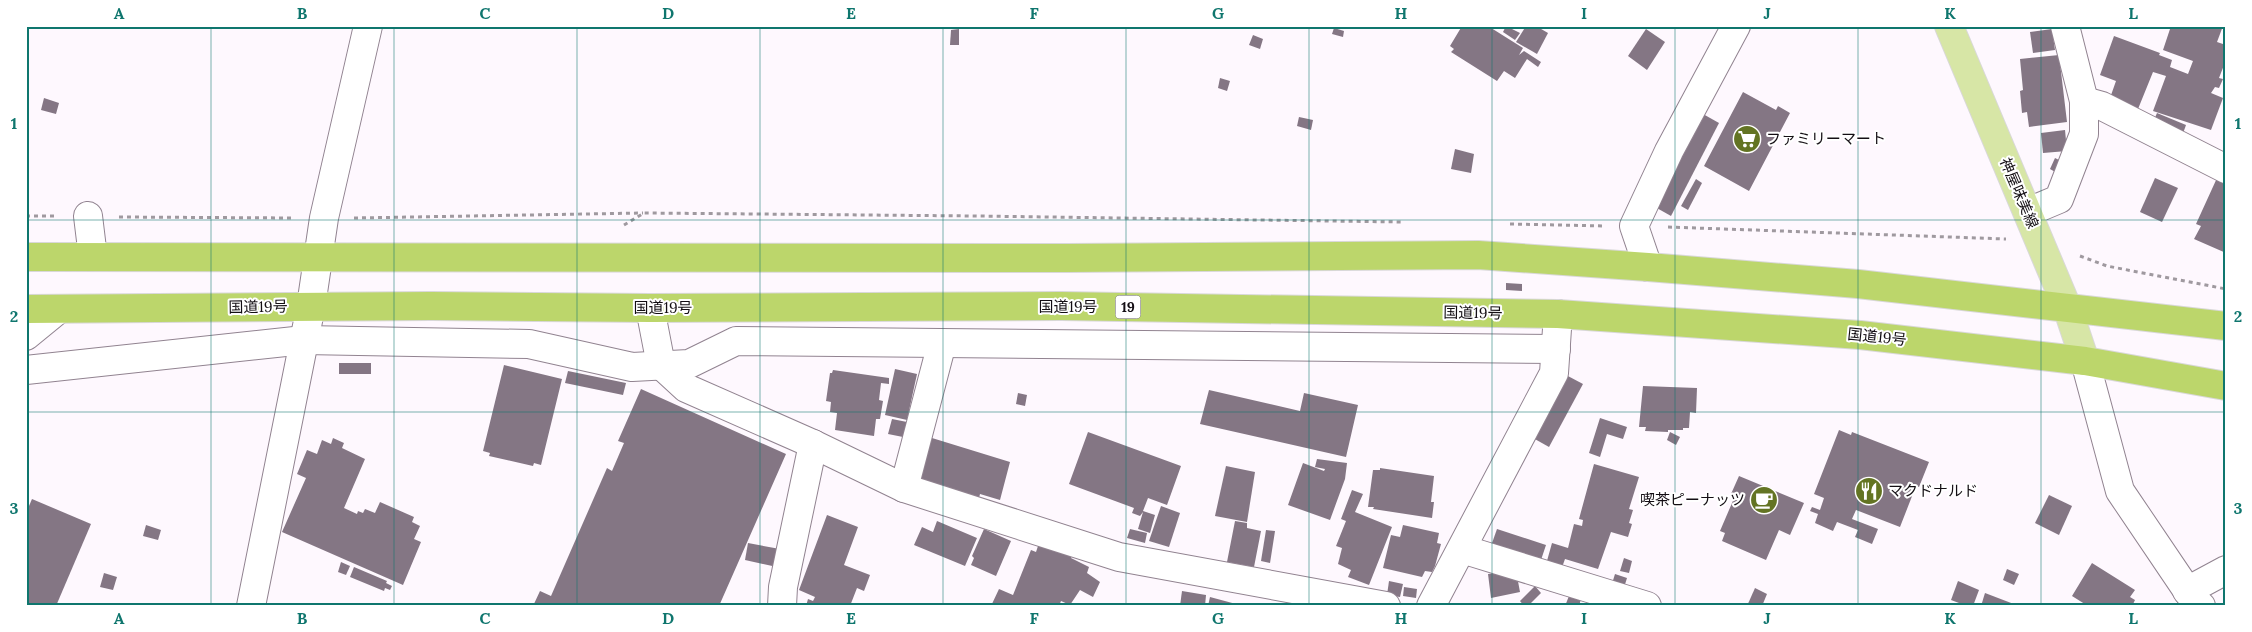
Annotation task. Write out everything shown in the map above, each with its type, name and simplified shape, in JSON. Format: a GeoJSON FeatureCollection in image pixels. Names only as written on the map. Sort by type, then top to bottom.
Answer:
{"type":"FeatureCollection","features":[{"type":"Feature","properties":{"kind":"highway"},"geometry":{"type":"LineString","coordinates":[[26,257],[1478,255],[1858,284],[2226,326]]}},
{"type":"Feature","properties":{"kind":"highway","name":"国道19号"},"geometry":{"type":"LineString","coordinates":[[26,308],[1061,306],[1558,314],[1860,335],[2085,361],[2226,386]]}},
{"type":"Feature","properties":{"kind":"main road","name":"神屋味美線"},"geometry":{"type":"LineString","coordinates":[[1949,26],[2067,307],[2085,361]]}},
{"type":"Feature","properties":{"kind":"street"},"geometry":{"type":"LineString","coordinates":[[251,606],[311,306],[324,218],[368,26]]}},
{"type":"Feature","properties":{"kind":"street"},"geometry":{"type":"LineString","coordinates":[[1648,267],[1634,226],[1669,152],[1736,26]]}},
{"type":"Feature","properties":{"kind":"street"},"geometry":{"type":"LineString","coordinates":[[2028,212],[2059,199],[2084,134],[2084,101],[2065,26]]}},
{"type":"Feature","properties":{"kind":"street"},"geometry":{"type":"LineString","coordinates":[[2084,101],[2102,106],[2226,169]]}},
{"type":"Feature","properties":{"kind":"street"},"geometry":{"type":"LineString","coordinates":[[88,216],[93,257]]}},
{"type":"Feature","properties":{"kind":"street"},"geometry":{"type":"LineString","coordinates":[[650,308],[661,365],[686,388],[813,444],[904,488],[1119,557],[1386,606]]}},
{"type":"Feature","properties":{"kind":"street"},"geometry":{"type":"LineString","coordinates":[[26,336],[59,309]]}},
{"type":"Feature","properties":{"kind":"street"},"geometry":{"type":"LineString","coordinates":[[1431,606],[1554,373],[1558,314]]}},
{"type":"Feature","properties":{"kind":"street"},"geometry":{"type":"LineString","coordinates":[[26,370],[304,340],[529,344],[632,367],[689,364],[736,341],[1556,349]]}},
{"type":"Feature","properties":{"kind":"street"},"geometry":{"type":"LineString","coordinates":[[904,488],[942,343]]}},
{"type":"Feature","properties":{"kind":"street"},"geometry":{"type":"LineString","coordinates":[[2085,361],[2120,491],[2193,601],[2226,570]]}},
{"type":"Feature","properties":{"kind":"street"},"geometry":{"type":"LineString","coordinates":[[782,606],[783,587],[813,444]]}},
{"type":"Feature","properties":{"kind":"street"},"geometry":{"type":"LineString","coordinates":[[1462,549],[1648,606]]}},
{"type":"Feature","properties":{"kind":"path"},"geometry":{"type":"LineString","coordinates":[[591,257],[618,229],[644,213]]}},
{"type":"Feature","properties":{"kind":"path"},"geometry":{"type":"LineString","coordinates":[[88,216],[324,218],[644,213],[1405,222]]}},
{"type":"Feature","properties":{"kind":"path"},"geometry":{"type":"LineString","coordinates":[[1504,224],[1634,226],[2039,240],[2107,266],[2226,289]]}},
{"type":"Feature","properties":{"kind":"building"},"geometry":{"type":"Polygon","coordinates":[[[1462,26],[1488,26],[1523,48],[1519,55],[1524,51],[1541,62],[1538,67],[1527,59],[1515,78],[1504,71],[1497,81],[1451,52],[1454,49],[1450,46],[1462,26]]]}},
{"type":"Feature","properties":{"kind":"building"},"geometry":{"type":"Polygon","coordinates":[[[1506,26],[1520,33],[1515,40],[1503,32],[1506,26]]]}},
{"type":"Feature","properties":{"kind":"building"},"geometry":{"type":"Polygon","coordinates":[[[1526,26],[1536,26],[1548,33],[1537,54],[1516,42],[1526,26]]]}},
{"type":"Feature","properties":{"kind":"building"},"geometry":{"type":"Polygon","coordinates":[[[2171,26],[2223,26],[2217,42],[2226,45],[2226,60],[2219,78],[2223,79],[2219,88],[2215,87],[2211,93],[2223,98],[2211,130],[2153,111],[2166,76],[2153,72],[2138,109],[2110,98],[2116,81],[2100,75],[2114,36],[2160,53],[2159,55],[2172,60],[2170,67],[2188,74],[2193,61],[2163,50],[2171,26]]]}},
{"type":"Feature","properties":{"kind":"building"},"geometry":{"type":"Polygon","coordinates":[[[1334,28],[1344,31],[1343,37],[1332,34],[1334,28]]]}},
{"type":"Feature","properties":{"kind":"building"},"geometry":{"type":"Polygon","coordinates":[[[959,29],[959,45],[950,45],[951,30],[959,29]]]}},
{"type":"Feature","properties":{"kind":"building"},"geometry":{"type":"Polygon","coordinates":[[[1646,29],[1665,42],[1647,70],[1628,56],[1646,29]]]}},
{"type":"Feature","properties":{"kind":"building"},"geometry":{"type":"Polygon","coordinates":[[[2052,29],[2055,50],[2033,53],[2030,32],[2052,29]]]}},
{"type":"Feature","properties":{"kind":"building"},"geometry":{"type":"Polygon","coordinates":[[[1253,35],[1263,39],[1260,49],[1249,45],[1253,35]]]}},
{"type":"Feature","properties":{"kind":"building"},"geometry":{"type":"Polygon","coordinates":[[[2059,55],[2067,122],[2029,127],[2027,112],[2022,113],[2020,91],[2023,90],[2020,59],[2059,55]]]}},
{"type":"Feature","properties":{"kind":"building"},"geometry":{"type":"Polygon","coordinates":[[[1220,78],[1230,81],[1227,91],[1218,88],[1220,78]]]}},
{"type":"Feature","properties":{"kind":"building","name":"ファミリーマート"},"geometry":{"type":"Polygon","coordinates":[[[1743,92],[1776,110],[1778,106],[1790,113],[1749,191],[1704,166],[1743,92]]]}},
{"type":"Feature","properties":{"kind":"building"},"geometry":{"type":"Polygon","coordinates":[[[44,98],[59,103],[56,114],[41,110],[44,98]]]}},
{"type":"Feature","properties":{"kind":"building"},"geometry":{"type":"Polygon","coordinates":[[[2157,113],[2186,125],[2181,139],[2151,127],[2157,113]]]}},
{"type":"Feature","properties":{"kind":"building"},"geometry":{"type":"Polygon","coordinates":[[[1703,114],[1719,123],[1671,216],[1655,207],[1703,114]]]}},
{"type":"Feature","properties":{"kind":"building"},"geometry":{"type":"Polygon","coordinates":[[[1299,117],[1313,120],[1311,130],[1297,126],[1299,117]]]}},
{"type":"Feature","properties":{"kind":"building"},"geometry":{"type":"Polygon","coordinates":[[[2065,130],[2067,151],[2043,153],[2041,133],[2065,130]]]}},
{"type":"Feature","properties":{"kind":"building"},"geometry":{"type":"Polygon","coordinates":[[[1455,149],[1474,154],[1471,173],[1451,169],[1455,149]]]}},
{"type":"Feature","properties":{"kind":"building"},"geometry":{"type":"Polygon","coordinates":[[[2055,158],[2063,162],[2057,173],[2050,169],[2055,158]]]}},
{"type":"Feature","properties":{"kind":"building"},"geometry":{"type":"Polygon","coordinates":[[[2155,178],[2178,188],[2162,222],[2140,212],[2155,178]]]}},
{"type":"Feature","properties":{"kind":"building"},"geometry":{"type":"Polygon","coordinates":[[[2217,178],[2226,182],[2226,253],[2194,239],[2201,226],[2196,224],[2217,178]]]}},
{"type":"Feature","properties":{"kind":"building"},"geometry":{"type":"Polygon","coordinates":[[[1696,179],[1702,183],[1688,210],[1681,206],[1696,179]]]}},
{"type":"Feature","properties":{"kind":"building"},"geometry":{"type":"Polygon","coordinates":[[[1506,283],[1522,284],[1522,291],[1506,290],[1506,283]]]}},
{"type":"Feature","properties":{"kind":"building"},"geometry":{"type":"Polygon","coordinates":[[[339,363],[371,363],[371,374],[339,374],[339,363]]]}},
{"type":"Feature","properties":{"kind":"building"},"geometry":{"type":"Polygon","coordinates":[[[504,365],[562,379],[541,465],[534,463],[533,466],[489,456],[490,453],[483,451],[504,365]]]}},
{"type":"Feature","properties":{"kind":"building"},"geometry":{"type":"Polygon","coordinates":[[[895,369],[917,374],[907,420],[885,415],[895,369]]]}},
{"type":"Feature","properties":{"kind":"building"},"geometry":{"type":"Polygon","coordinates":[[[833,370],[889,378],[889,384],[881,383],[879,400],[883,401],[880,419],[876,419],[874,436],[835,430],[837,413],[830,412],[831,402],[826,401],[830,373],[833,370]]]}},
{"type":"Feature","properties":{"kind":"building"},"geometry":{"type":"Polygon","coordinates":[[[568,371],[626,383],[623,395],[565,383],[568,371]]]}},
{"type":"Feature","properties":{"kind":"building"},"geometry":{"type":"Polygon","coordinates":[[[1566,375],[1583,384],[1549,447],[1533,438],[1566,375]]]}},
{"type":"Feature","properties":{"kind":"building"},"geometry":{"type":"Polygon","coordinates":[[[1643,386],[1697,388],[1696,413],[1690,412],[1689,428],[1668,430],[1668,432],[1645,431],[1646,427],[1639,427],[1643,386]]]}},
{"type":"Feature","properties":{"kind":"building"},"geometry":{"type":"Polygon","coordinates":[[[641,389],[786,454],[719,606],[533,606],[540,591],[551,596],[607,468],[612,471],[624,443],[618,441],[641,389]]]}},
{"type":"Feature","properties":{"kind":"building"},"geometry":{"type":"Polygon","coordinates":[[[1209,390],[1300,411],[1304,393],[1358,405],[1346,457],[1200,424],[1209,390]]]}},
{"type":"Feature","properties":{"kind":"building"},"geometry":{"type":"Polygon","coordinates":[[[1018,393],[1027,395],[1025,406],[1016,404],[1018,393]]]}},
{"type":"Feature","properties":{"kind":"building"},"geometry":{"type":"Polygon","coordinates":[[[1600,418],[1627,427],[1623,439],[1607,434],[1600,457],[1589,453],[1600,418]]]}},
{"type":"Feature","properties":{"kind":"building"},"geometry":{"type":"Polygon","coordinates":[[[892,419],[907,422],[903,437],[888,434],[892,419]]]}},
{"type":"Feature","properties":{"kind":"building"},"geometry":{"type":"Polygon","coordinates":[[[1839,430],[1851,435],[1852,432],[1929,462],[1919,487],[1916,486],[1900,527],[1856,510],[1852,519],[1878,529],[1872,544],[1855,537],[1858,530],[1837,522],[1833,531],[1815,523],[1818,514],[1810,511],[1812,507],[1820,510],[1824,498],[1814,494],[1839,430]]]}},
{"type":"Feature","properties":{"kind":"building"},"geometry":{"type":"Polygon","coordinates":[[[1088,432],[1181,466],[1167,505],[1148,498],[1143,511],[1155,515],[1150,533],[1138,529],[1143,512],[1140,516],[1132,513],[1134,508],[1069,484],[1088,432]]]}},
{"type":"Feature","properties":{"kind":"building"},"geometry":{"type":"Polygon","coordinates":[[[1670,432],[1680,437],[1676,445],[1667,440],[1670,432]]]}},
{"type":"Feature","properties":{"kind":"building"},"geometry":{"type":"Polygon","coordinates":[[[333,438],[344,443],[342,448],[365,459],[344,508],[357,514],[358,511],[363,513],[365,509],[375,513],[380,502],[414,517],[412,522],[420,526],[414,539],[421,542],[403,585],[282,532],[306,478],[297,474],[307,450],[317,454],[322,440],[331,444],[333,438]]]}},
{"type":"Feature","properties":{"kind":"building"},"geometry":{"type":"Polygon","coordinates":[[[932,438],[1010,462],[1000,500],[980,494],[979,498],[920,479],[932,438]]]}},
{"type":"Feature","properties":{"kind":"building"},"geometry":{"type":"Polygon","coordinates":[[[1317,459],[1347,463],[1345,479],[1330,520],[1288,505],[1303,463],[1324,471],[1325,469],[1315,467],[1317,459]]]}},
{"type":"Feature","properties":{"kind":"building"},"geometry":{"type":"Polygon","coordinates":[[[1594,464],[1639,477],[1629,509],[1633,510],[1629,523],[1632,524],[1628,537],[1611,532],[1598,569],[1565,559],[1560,573],[1545,568],[1552,543],[1568,548],[1574,524],[1582,526],[1583,520],[1579,519],[1594,464]]]}},
{"type":"Feature","properties":{"kind":"building"},"geometry":{"type":"Polygon","coordinates":[[[1226,466],[1255,472],[1247,522],[1215,516],[1226,466]]]}},
{"type":"Feature","properties":{"kind":"building"},"geometry":{"type":"Polygon","coordinates":[[[1380,468],[1434,476],[1431,502],[1434,502],[1432,518],[1368,507],[1373,470],[1380,470],[1380,468]]]}},
{"type":"Feature","properties":{"kind":"building"},"geometry":{"type":"Polygon","coordinates":[[[1739,476],[1804,503],[1790,535],[1779,530],[1766,560],[1722,541],[1725,533],[1720,531],[1735,496],[1731,494],[1739,476]]]}},
{"type":"Feature","properties":{"kind":"building"},"geometry":{"type":"Polygon","coordinates":[[[1352,490],[1363,494],[1355,512],[1392,527],[1369,585],[1348,577],[1351,570],[1338,564],[1342,548],[1336,546],[1346,521],[1341,519],[1352,490]]]}},
{"type":"Feature","properties":{"kind":"building"},"geometry":{"type":"Polygon","coordinates":[[[2049,495],[2072,506],[2059,535],[2035,523],[2049,495]]]}},
{"type":"Feature","properties":{"kind":"building"},"geometry":{"type":"Polygon","coordinates":[[[32,499],[91,524],[56,606],[26,606],[26,513],[32,499]]]}},
{"type":"Feature","properties":{"kind":"building"},"geometry":{"type":"Polygon","coordinates":[[[1161,506],[1180,513],[1169,547],[1149,541],[1161,506]]]}},
{"type":"Feature","properties":{"kind":"building"},"geometry":{"type":"Polygon","coordinates":[[[827,515],[858,527],[844,565],[870,575],[864,591],[857,588],[850,606],[806,606],[808,599],[813,601],[815,597],[799,590],[827,515]]]}},
{"type":"Feature","properties":{"kind":"building"},"geometry":{"type":"Polygon","coordinates":[[[937,521],[977,538],[965,566],[914,545],[922,527],[933,532],[937,521]]]}},
{"type":"Feature","properties":{"kind":"building"},"geometry":{"type":"Polygon","coordinates":[[[1235,521],[1247,523],[1247,528],[1261,531],[1254,567],[1227,562],[1235,521]]]}},
{"type":"Feature","properties":{"kind":"building"},"geometry":{"type":"Polygon","coordinates":[[[146,525],[161,530],[158,540],[143,536],[146,525]]]}},
{"type":"Feature","properties":{"kind":"building"},"geometry":{"type":"Polygon","coordinates":[[[1403,525],[1439,533],[1437,543],[1441,544],[1435,566],[1432,572],[1425,571],[1422,577],[1383,568],[1391,535],[1400,537],[1403,525]]]}},
{"type":"Feature","properties":{"kind":"building"},"geometry":{"type":"Polygon","coordinates":[[[984,529],[1011,541],[996,576],[971,565],[974,558],[972,556],[984,529]]]}},
{"type":"Feature","properties":{"kind":"building"},"geometry":{"type":"Polygon","coordinates":[[[1130,529],[1147,533],[1145,543],[1127,538],[1130,529]]]}},
{"type":"Feature","properties":{"kind":"building"},"geometry":{"type":"Polygon","coordinates":[[[1497,529],[1546,545],[1539,566],[1491,546],[1497,529]]]}},
{"type":"Feature","properties":{"kind":"building"},"geometry":{"type":"Polygon","coordinates":[[[1266,530],[1275,531],[1270,563],[1261,561],[1266,530]]]}},
{"type":"Feature","properties":{"kind":"building"},"geometry":{"type":"Polygon","coordinates":[[[748,543],[780,549],[777,567],[745,560],[748,543]]]}},
{"type":"Feature","properties":{"kind":"building"},"geometry":{"type":"Polygon","coordinates":[[[1039,543],[1063,554],[1064,551],[1073,554],[1071,558],[1089,567],[1087,573],[1100,582],[1093,597],[1080,590],[1070,605],[1061,601],[1059,606],[991,606],[999,589],[1013,595],[1031,550],[1036,552],[1039,543]]]}},
{"type":"Feature","properties":{"kind":"building"},"geometry":{"type":"Polygon","coordinates":[[[1624,558],[1632,561],[1629,573],[1620,571],[1624,558]]]}},
{"type":"Feature","properties":{"kind":"building"},"geometry":{"type":"Polygon","coordinates":[[[341,562],[350,566],[346,575],[338,572],[341,562]]]}},
{"type":"Feature","properties":{"kind":"building"},"geometry":{"type":"Polygon","coordinates":[[[2092,563],[2135,590],[2130,597],[2135,600],[2132,606],[2088,606],[2072,596],[2092,563]]]}},
{"type":"Feature","properties":{"kind":"building"},"geometry":{"type":"Polygon","coordinates":[[[354,567],[387,581],[386,583],[392,586],[390,590],[385,588],[384,591],[350,577],[354,567]]]}},
{"type":"Feature","properties":{"kind":"building"},"geometry":{"type":"Polygon","coordinates":[[[2007,569],[2019,574],[2014,585],[2003,580],[2007,569]]]}},
{"type":"Feature","properties":{"kind":"building"},"geometry":{"type":"Polygon","coordinates":[[[1505,572],[1506,578],[1517,576],[1520,592],[1491,598],[1488,574],[1505,572]]]}},
{"type":"Feature","properties":{"kind":"building"},"geometry":{"type":"Polygon","coordinates":[[[104,573],[117,577],[113,590],[100,587],[104,573]]]}},
{"type":"Feature","properties":{"kind":"building"},"geometry":{"type":"Polygon","coordinates":[[[1615,574],[1627,578],[1623,591],[1611,587],[1615,574]]]}},
{"type":"Feature","properties":{"kind":"building"},"geometry":{"type":"Polygon","coordinates":[[[1389,581],[1403,584],[1400,597],[1387,595],[1389,581]]]}},
{"type":"Feature","properties":{"kind":"building"},"geometry":{"type":"Polygon","coordinates":[[[1958,581],[1979,590],[1973,606],[1967,606],[1951,600],[1958,581]]]}},
{"type":"Feature","properties":{"kind":"building"},"geometry":{"type":"Polygon","coordinates":[[[1535,586],[1541,593],[1528,606],[1524,606],[1520,601],[1535,586]]]}},
{"type":"Feature","properties":{"kind":"building"},"geometry":{"type":"Polygon","coordinates":[[[1404,587],[1417,589],[1416,598],[1403,596],[1404,587]]]}},
{"type":"Feature","properties":{"kind":"building"},"geometry":{"type":"Polygon","coordinates":[[[1755,588],[1767,594],[1762,606],[1747,606],[1755,588]]]}},
{"type":"Feature","properties":{"kind":"building"},"geometry":{"type":"Polygon","coordinates":[[[1182,591],[1206,595],[1205,606],[1180,606],[1182,591]]]}},
{"type":"Feature","properties":{"kind":"building"},"geometry":{"type":"Polygon","coordinates":[[[1985,593],[2019,606],[1981,606],[1985,593]]]}},
{"type":"Feature","properties":{"kind":"building"},"geometry":{"type":"Polygon","coordinates":[[[1569,596],[1581,599],[1579,606],[1565,606],[1569,596]]]}},
{"type":"Feature","properties":{"kind":"building"},"geometry":{"type":"Polygon","coordinates":[[[1210,597],[1236,604],[1235,606],[1208,606],[1210,597]]]}},
{"type":"Feature","properties":{"kind":"place","name":"ファミリーマート"},"geometry":{"type":"Point","coordinates":[1747,139]}},
{"type":"Feature","properties":{"kind":"place","name":"マクドナルド"},"geometry":{"type":"Point","coordinates":[1869,491]}},
{"type":"Feature","properties":{"kind":"place","name":"喫茶ピーナッツ"},"geometry":{"type":"Point","coordinates":[1764,500]}}]}
